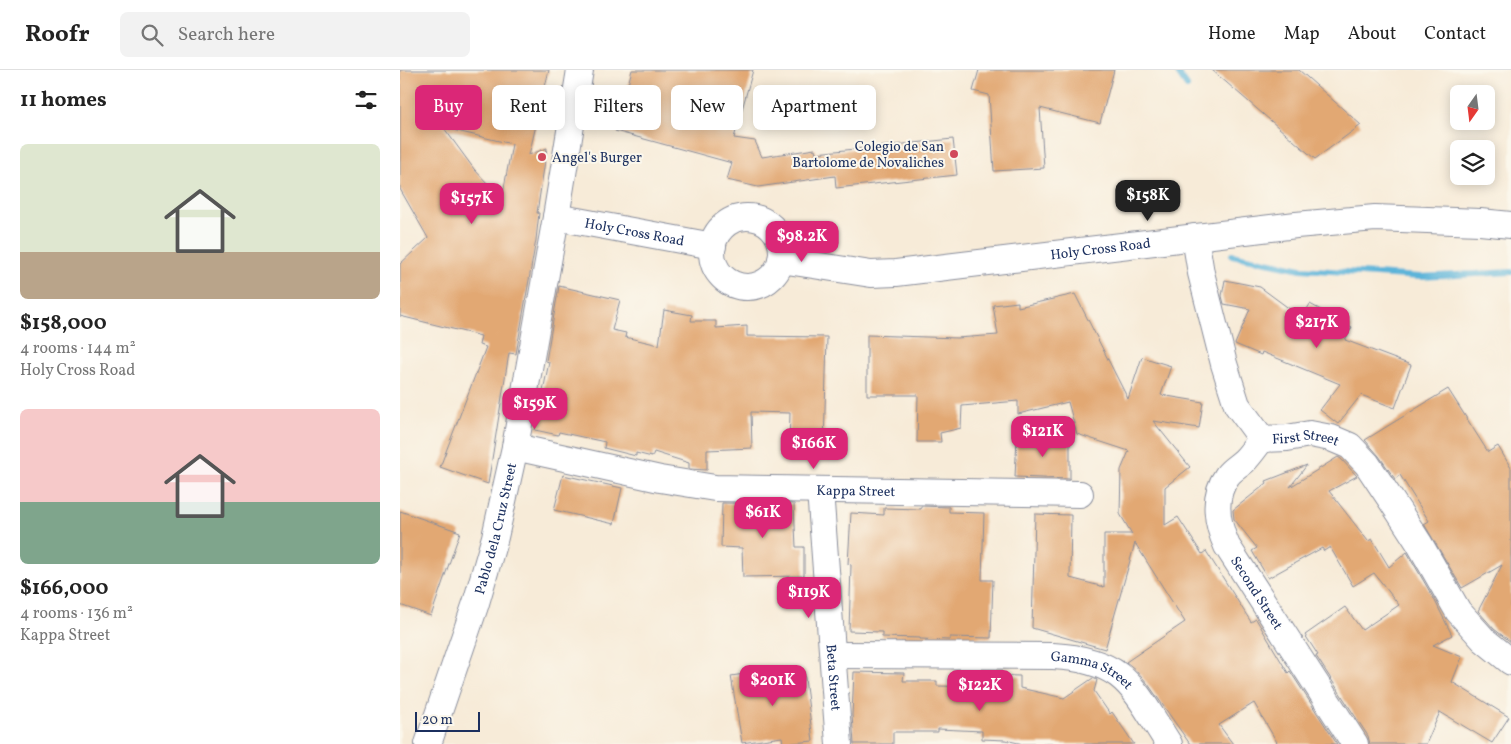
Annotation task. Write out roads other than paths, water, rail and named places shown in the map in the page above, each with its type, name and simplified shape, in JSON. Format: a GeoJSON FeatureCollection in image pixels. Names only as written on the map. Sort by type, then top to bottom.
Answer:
{"type":"FeatureCollection","features":[{"type":"Feature","properties":{"kind":"street","name":"Pablo dela Cruz Street"},"geometry":{"type":"LineString","coordinates":[[428,744],[476,603],[495,537],[516,447],[580,70]]}},
{"type":"Feature","properties":{"kind":"street","name":"Holy Cross Road"},"geometry":{"type":"LineString","coordinates":[[556,217],[713,246]]}},
{"type":"Feature","properties":{"kind":"street","name":"Holy Cross Road"},"geometry":{"type":"LineString","coordinates":[[781,260],[870,274],[896,274],[1296,225],[1375,218],[1511,225]]}},
{"type":"Feature","properties":{"kind":"street"},"geometry":{"type":"LineString","coordinates":[[736,219],[760,220],[778,236],[782,248],[781,260],[777,271],[769,280],[758,285],[746,287],[734,284],[720,274],[712,258],[713,246],[717,234],[725,225],[736,219]]}},
{"type":"Feature","properties":{"kind":"street","name":"First Street"},"geometry":{"type":"LineString","coordinates":[[1195,237],[1201,273],[1224,364],[1237,405],[1262,439],[1287,438],[1310,434],[1331,438],[1350,446],[1367,464],[1400,512],[1458,610],[1484,640],[1511,662]]}},
{"type":"Feature","properties":{"kind":"street","name":"Second Street"},"geometry":{"type":"LineString","coordinates":[[1262,439],[1246,459],[1228,475],[1219,493],[1219,530],[1227,546],[1355,744]]}},
{"type":"Feature","properties":{"kind":"street","name":"Kappa Street"},"geometry":{"type":"LineString","coordinates":[[516,447],[660,479],[715,488],[1080,494]]}},
{"type":"Feature","properties":{"kind":"street","name":"Beta Street"},"geometry":{"type":"LineString","coordinates":[[820,490],[839,744]]}},
{"type":"Feature","properties":{"kind":"street","name":"Gamma Street"},"geometry":{"type":"LineString","coordinates":[[832,655],[1053,656],[1075,657],[1094,662],[1110,668],[1124,678],[1136,692],[1169,744]]}},
{"type":"Feature","properties":{"kind":"waterway"},"geometry":{"type":"LineString","coordinates":[[1176,70],[1187,86]]}},
{"type":"Feature","properties":{"kind":"waterway"},"geometry":{"type":"LineString","coordinates":[[1232,255],[1301,269],[1420,277],[1511,272]]}},
{"type":"Feature","properties":{"kind":"place","name":"Colegio de San Bartolome de Novaliches"},"geometry":{"type":"Point","coordinates":[954,154]}},
{"type":"Feature","properties":{"kind":"place","name":"Angel's Burger"},"geometry":{"type":"Point","coordinates":[542,157]}}]}
